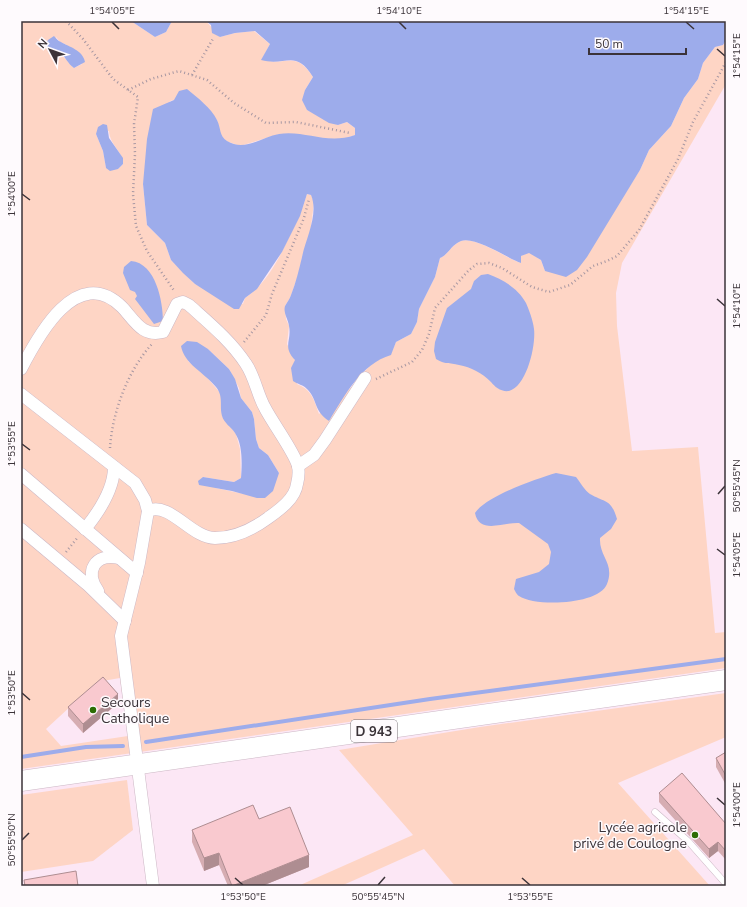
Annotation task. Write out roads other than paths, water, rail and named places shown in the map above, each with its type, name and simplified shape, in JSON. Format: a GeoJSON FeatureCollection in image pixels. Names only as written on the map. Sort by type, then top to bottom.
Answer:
{"type":"FeatureCollection","features":[{"type":"Feature","properties":{"kind":"main road","name":"D 943"},"geometry":{"type":"LineString","coordinates":[[21,781],[726,680]]}},
{"type":"Feature","properties":{"kind":"street"},"geometry":{"type":"LineString","coordinates":[[21,369],[37,338],[48,322],[77,296],[92,294],[107,297],[121,306],[147,333],[154,335],[163,332],[177,304],[183,302],[189,305],[210,324],[236,351],[246,364],[257,386],[264,406],[298,466],[297,486],[289,502],[254,528],[234,535],[215,538],[203,536],[164,510],[150,499],[135,483],[21,394]]}},
{"type":"Feature","properties":{"kind":"street"},"geometry":{"type":"LineString","coordinates":[[298,466],[314,455],[365,378]]}},
{"type":"Feature","properties":{"kind":"street"},"geometry":{"type":"LineString","coordinates":[[85,529],[96,515],[114,478],[111,465]]}},
{"type":"Feature","properties":{"kind":"street"},"geometry":{"type":"LineString","coordinates":[[21,474],[137,573]]}},
{"type":"Feature","properties":{"kind":"street"},"geometry":{"type":"LineString","coordinates":[[135,483],[145,500],[148,511],[137,573],[121,636],[153,886]]}},
{"type":"Feature","properties":{"kind":"street"},"geometry":{"type":"LineString","coordinates":[[148,511],[155,508],[164,510]]}},
{"type":"Feature","properties":{"kind":"street"},"geometry":{"type":"LineString","coordinates":[[21,529],[101,597],[125,621]]}},
{"type":"Feature","properties":{"kind":"street"},"geometry":{"type":"LineString","coordinates":[[101,597],[91,576],[93,567],[100,559],[109,556],[119,558]]}},
{"type":"Feature","properties":{"kind":"lane"},"geometry":{"type":"LineString","coordinates":[[655,812],[688,841],[726,884]]}},
{"type":"Feature","properties":{"kind":"water"},"geometry":{"type":"Polygon","coordinates":[[[131,21],[172,21],[166,32],[155,37],[131,21]]]}},
{"type":"Feature","properties":{"kind":"water"},"geometry":{"type":"Polygon","coordinates":[[[206,21],[726,21],[726,40],[723,45],[715,47],[703,63],[698,79],[684,98],[671,126],[649,150],[640,170],[587,257],[577,270],[566,277],[545,271],[541,260],[529,253],[521,256],[521,263],[482,244],[467,240],[461,241],[440,258],[435,277],[419,309],[417,322],[411,334],[396,342],[391,355],[380,359],[362,373],[348,391],[329,421],[320,413],[313,397],[307,389],[293,381],[291,368],[295,360],[288,347],[290,331],[285,311],[285,306],[291,296],[296,281],[313,218],[314,210],[311,195],[307,194],[300,216],[282,252],[257,289],[245,298],[239,309],[234,309],[195,284],[171,260],[165,243],[147,225],[143,184],[147,139],[153,109],[174,100],[179,91],[187,89],[204,103],[217,120],[224,139],[234,144],[240,145],[253,143],[279,134],[289,133],[326,138],[345,138],[355,135],[355,128],[347,122],[338,125],[329,123],[307,110],[302,100],[305,90],[313,77],[307,68],[301,63],[290,60],[270,62],[261,60],[270,44],[255,31],[235,33],[220,37],[212,33],[211,25],[206,21]]]}},
{"type":"Feature","properties":{"kind":"water"},"geometry":{"type":"Polygon","coordinates":[[[54,36],[59,41],[79,52],[84,58],[85,62],[74,68],[62,54],[47,47],[45,45],[48,40],[54,36]]]}},
{"type":"Feature","properties":{"kind":"water"},"geometry":{"type":"Polygon","coordinates":[[[103,124],[107,125],[109,138],[123,158],[123,164],[118,169],[110,171],[106,168],[103,151],[96,134],[98,127],[103,124]]]}},
{"type":"Feature","properties":{"kind":"water"},"geometry":{"type":"Polygon","coordinates":[[[131,261],[140,263],[152,276],[162,304],[163,321],[154,324],[135,299],[137,296],[135,292],[130,290],[123,273],[124,267],[131,261]]]}},
{"type":"Feature","properties":{"kind":"water"},"geometry":{"type":"Polygon","coordinates":[[[488,274],[504,281],[519,293],[526,303],[531,315],[533,326],[534,336],[529,364],[521,381],[515,388],[509,391],[498,389],[484,376],[472,369],[439,361],[436,359],[434,351],[435,342],[447,308],[471,289],[474,281],[481,275],[488,274]]]}},
{"type":"Feature","properties":{"kind":"water"},"geometry":{"type":"Polygon","coordinates":[[[187,341],[197,342],[208,349],[229,369],[235,379],[241,398],[252,412],[256,439],[259,448],[268,455],[279,473],[273,491],[265,498],[257,498],[232,491],[199,485],[198,481],[203,477],[234,482],[241,478],[241,455],[238,438],[224,421],[222,416],[220,394],[216,387],[190,363],[183,352],[181,346],[187,341]]]}},
{"type":"Feature","properties":{"kind":"water"},"geometry":{"type":"Polygon","coordinates":[[[556,473],[576,477],[588,493],[607,502],[615,513],[617,519],[611,529],[600,538],[600,545],[608,565],[609,577],[607,584],[602,591],[580,600],[552,603],[527,600],[519,596],[514,589],[516,579],[539,572],[549,564],[551,552],[548,544],[519,523],[487,526],[481,524],[477,520],[475,513],[489,500],[500,494],[556,473]]]}},
{"type":"Feature","properties":{"kind":"waterway"},"geometry":{"type":"LineString","coordinates":[[146,742],[430,699],[726,659]]}},
{"type":"Feature","properties":{"kind":"waterway"},"geometry":{"type":"LineString","coordinates":[[21,757],[86,747],[123,746]]}},
{"type":"Feature","properties":{"kind":"place","name":"Secours Catholique"},"geometry":{"type":"Point","coordinates":[93,710]}},
{"type":"Feature","properties":{"kind":"place","name":"Lycée agricole privé de Coulogne"},"geometry":{"type":"Point","coordinates":[695,835]}}]}
